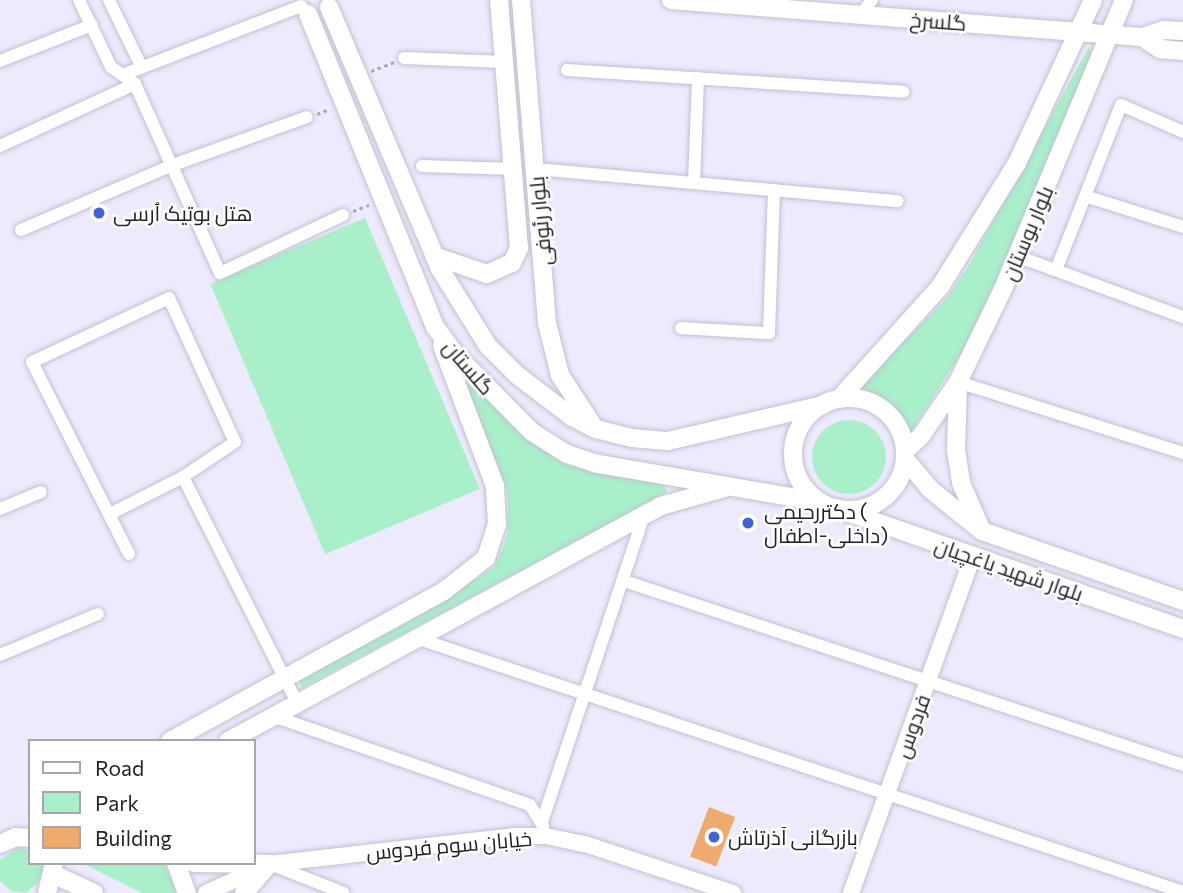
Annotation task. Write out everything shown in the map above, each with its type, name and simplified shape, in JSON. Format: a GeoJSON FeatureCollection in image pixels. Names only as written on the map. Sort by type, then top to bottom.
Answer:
{"type":"FeatureCollection","features":[{"type":"Feature","properties":{"kind":"main road","name":"بلوار رئوفی"},"geometry":{"type":"LineString","coordinates":[[434,256],[487,274],[512,263],[519,248],[499,0]]}},
{"type":"Feature","properties":{"kind":"main road","name":"بلوار رئوفی"},"geometry":{"type":"LineString","coordinates":[[521,0],[552,348],[572,398],[596,429]]}},
{"type":"Feature","properties":{"kind":"main road","name":"گلسرخ"},"geometry":{"type":"LineString","coordinates":[[671,0],[799,5],[860,15],[1142,37]]}},
{"type":"Feature","properties":{"kind":"main road","name":"بلوار بوستان"},"geometry":{"type":"LineString","coordinates":[[831,402],[940,288],[1017,163],[1093,0]]}},
{"type":"Feature","properties":{"kind":"main road","name":"بلوار بوستان"},"geometry":{"type":"LineString","coordinates":[[905,455],[958,382],[1017,256],[1124,0]]}},
{"type":"Feature","properties":{"kind":"main road"},"geometry":{"type":"LineString","coordinates":[[303,7],[323,14],[332,2]]}},
{"type":"Feature","properties":{"kind":"main road","name":"گلستان"},"geometry":{"type":"LineString","coordinates":[[332,2],[358,76],[434,256],[488,346],[528,384],[596,429],[668,440],[831,402]]}},
{"type":"Feature","properties":{"kind":"main road","name":"گلستان"},"geometry":{"type":"LineString","coordinates":[[303,7],[435,327],[490,391],[532,432],[567,454],[598,464],[741,485],[829,505]]}},
{"type":"Feature","properties":{"kind":"main road"},"geometry":{"type":"LineString","coordinates":[[1142,37],[1163,30],[1183,32]]}},
{"type":"Feature","properties":{"kind":"main road"},"geometry":{"type":"LineString","coordinates":[[1142,37],[1160,49],[1183,51]]}},
{"type":"Feature","properties":{"kind":"main road"},"geometry":{"type":"LineString","coordinates":[[513,170],[536,170]]}},
{"type":"Feature","properties":{"kind":"main road"},"geometry":{"type":"LineString","coordinates":[[174,739],[282,677],[444,591],[486,558],[496,525],[495,486],[435,327]]}},
{"type":"Feature","properties":{"kind":"main road"},"geometry":{"type":"LineString","coordinates":[[958,382],[957,461],[968,503],[982,531]]}},
{"type":"Feature","properties":{"kind":"main road"},"geometry":{"type":"LineString","coordinates":[[862,400],[884,410],[899,428],[905,455],[898,481],[882,499],[860,508],[829,505],[798,478],[794,453],[799,428],[831,402],[862,400]]}},
{"type":"Feature","properties":{"kind":"main road","name":"بلوار شهید یاغچیان"},"geometry":{"type":"LineString","coordinates":[[905,455],[931,490],[982,531],[1183,601]]}},
{"type":"Feature","properties":{"kind":"main road"},"geometry":{"type":"LineString","coordinates":[[232,739],[644,515],[693,495],[741,485]]}},
{"type":"Feature","properties":{"kind":"main road","name":"بلوار شهید یاغچیان"},"geometry":{"type":"LineString","coordinates":[[829,505],[972,558],[1183,629]]}},
{"type":"Feature","properties":{"kind":"main road"},"geometry":{"type":"LineString","coordinates":[[1154,619],[1164,594]]}},
{"type":"Feature","properties":{"kind":"main road"},"geometry":{"type":"LineString","coordinates":[[10,838],[28,823]]}},
{"type":"Feature","properties":{"kind":"main road"},"geometry":{"type":"LineString","coordinates":[[256,864],[269,864]]}},
{"type":"Feature","properties":{"kind":"main road"},"geometry":{"type":"LineString","coordinates":[[244,893],[269,864]]}},
{"type":"Feature","properties":{"kind":"main road"},"geometry":{"type":"LineString","coordinates":[[177,865],[187,893]]}},
{"type":"Feature","properties":{"kind":"main road"},"geometry":{"type":"LineString","coordinates":[[47,893],[54,869],[94,893]]}},
{"type":"Feature","properties":{"kind":"street"},"geometry":{"type":"LineString","coordinates":[[79,0],[111,66],[135,84],[220,273],[343,215]]}},
{"type":"Feature","properties":{"kind":"street"},"geometry":{"type":"LineString","coordinates":[[109,0],[141,66]]}},
{"type":"Feature","properties":{"kind":"street"},"geometry":{"type":"LineString","coordinates":[[860,15],[872,0]]}},
{"type":"Feature","properties":{"kind":"street"},"geometry":{"type":"LineString","coordinates":[[125,74],[303,7]]}},
{"type":"Feature","properties":{"kind":"street"},"geometry":{"type":"LineString","coordinates":[[0,61],[92,25]]}},
{"type":"Feature","properties":{"kind":"street"},"geometry":{"type":"LineString","coordinates":[[404,58],[504,62]]}},
{"type":"Feature","properties":{"kind":"street"},"geometry":{"type":"LineString","coordinates":[[567,70],[903,92]]}},
{"type":"Feature","properties":{"kind":"street"},"geometry":{"type":"LineString","coordinates":[[694,183],[698,78]]}},
{"type":"Feature","properties":{"kind":"street"},"geometry":{"type":"LineString","coordinates":[[0,146],[135,84]]}},
{"type":"Feature","properties":{"kind":"street"},"geometry":{"type":"LineString","coordinates":[[1056,270],[1088,197],[1121,105],[1183,132]]}},
{"type":"Feature","properties":{"kind":"street"},"geometry":{"type":"LineString","coordinates":[[21,230],[173,164],[307,117]]}},
{"type":"Feature","properties":{"kind":"street"},"geometry":{"type":"LineString","coordinates":[[422,166],[513,170]]}},
{"type":"Feature","properties":{"kind":"street"},"geometry":{"type":"LineString","coordinates":[[536,170],[898,201]]}},
{"type":"Feature","properties":{"kind":"street"},"geometry":{"type":"LineString","coordinates":[[681,328],[769,333],[774,190]]}},
{"type":"Feature","properties":{"kind":"street"},"geometry":{"type":"LineString","coordinates":[[1088,197],[1183,228]]}},
{"type":"Feature","properties":{"kind":"street"},"geometry":{"type":"LineString","coordinates":[[1017,256],[1183,317]]}},
{"type":"Feature","properties":{"kind":"street"},"geometry":{"type":"LineString","coordinates":[[110,514],[183,477],[235,442],[169,298],[32,362],[129,554]]}},
{"type":"Feature","properties":{"kind":"street"},"geometry":{"type":"LineString","coordinates":[[958,382],[1183,453]]}},
{"type":"Feature","properties":{"kind":"street"},"geometry":{"type":"LineString","coordinates":[[183,477],[297,703]]}},
{"type":"Feature","properties":{"kind":"street"},"geometry":{"type":"LineString","coordinates":[[0,509],[41,492]]}},
{"type":"Feature","properties":{"kind":"street"},"geometry":{"type":"LineString","coordinates":[[544,829],[644,515]]}},
{"type":"Feature","properties":{"kind":"street","name":"فردوس"},"geometry":{"type":"LineString","coordinates":[[851,893],[972,558]]}},
{"type":"Feature","properties":{"kind":"street"},"geometry":{"type":"LineString","coordinates":[[625,581],[1183,765]]}},
{"type":"Feature","properties":{"kind":"street"},"geometry":{"type":"LineString","coordinates":[[0,655],[98,614]]}},
{"type":"Feature","properties":{"kind":"street"},"geometry":{"type":"LineString","coordinates":[[416,638],[888,792],[1183,892]]}},
{"type":"Feature","properties":{"kind":"street"},"geometry":{"type":"LineString","coordinates":[[274,716],[530,805],[544,829]]}},
{"type":"Feature","properties":{"kind":"street","name":"خیابان سوم فردوس"},"geometry":{"type":"LineString","coordinates":[[206,893],[269,864],[544,829],[733,893]]}},
{"type":"Feature","properties":{"kind":"street"},"geometry":{"type":"LineString","coordinates":[[269,864],[344,893]]}},
{"type":"Feature","properties":{"kind":"path"},"geometry":{"type":"LineString","coordinates":[[358,76],[404,58]]}},
{"type":"Feature","properties":{"kind":"path"},"geometry":{"type":"LineString","coordinates":[[307,117],[345,104]]}},
{"type":"Feature","properties":{"kind":"path"},"geometry":{"type":"LineString","coordinates":[[343,215],[383,199]]}},
{"type":"Feature","properties":{"kind":"green space"},"geometry":{"type":"Polygon","coordinates":[[[1089,47],[1092,55],[979,326],[909,434],[899,415],[860,386],[946,299],[969,265],[1089,47]]]}},
{"type":"Feature","properties":{"kind":"green space"},"geometry":{"type":"Polygon","coordinates":[[[365,218],[480,489],[325,554],[210,284],[365,218]]]}},
{"type":"Feature","properties":{"kind":"green space"},"geometry":{"type":"Polygon","coordinates":[[[458,364],[520,430],[662,480],[667,492],[302,688],[298,678],[404,624],[493,568],[503,548],[508,530],[507,490],[458,364]]]}},
{"type":"Feature","properties":{"kind":"green space"},"geometry":{"type":"Polygon","coordinates":[[[849,420],[863,423],[875,431],[883,443],[886,457],[883,471],[875,483],[863,491],[849,494],[835,491],[823,483],[815,471],[812,457],[815,443],[823,431],[835,423],[849,420]]]}},
{"type":"Feature","properties":{"kind":"green space"},"geometry":{"type":"Polygon","coordinates":[[[17,848],[28,850],[28,865],[43,865],[43,878],[26,893],[11,891],[0,881],[0,860],[17,848]]]}},
{"type":"Feature","properties":{"kind":"green space"},"geometry":{"type":"Polygon","coordinates":[[[86,865],[165,865],[177,893],[142,893],[86,865]]]}},
{"type":"Feature","properties":{"kind":"building","name":"بازرگانی آذرتاش"},"geometry":{"type":"Polygon","coordinates":[[[709,807],[735,817],[716,867],[690,856],[709,807]]]}},
{"type":"Feature","properties":{"kind":"place","name":"هتل بوتیک اُرسی"},"geometry":{"type":"Point","coordinates":[99,213]}},
{"type":"Feature","properties":{"kind":"place","name":"دکتررحیمی ( داخلی-اطفال)"},"geometry":{"type":"Point","coordinates":[748,523]}},
{"type":"Feature","properties":{"kind":"place","name":"بازرگانی آذرتاش"},"geometry":{"type":"Point","coordinates":[714,837]}}]}
